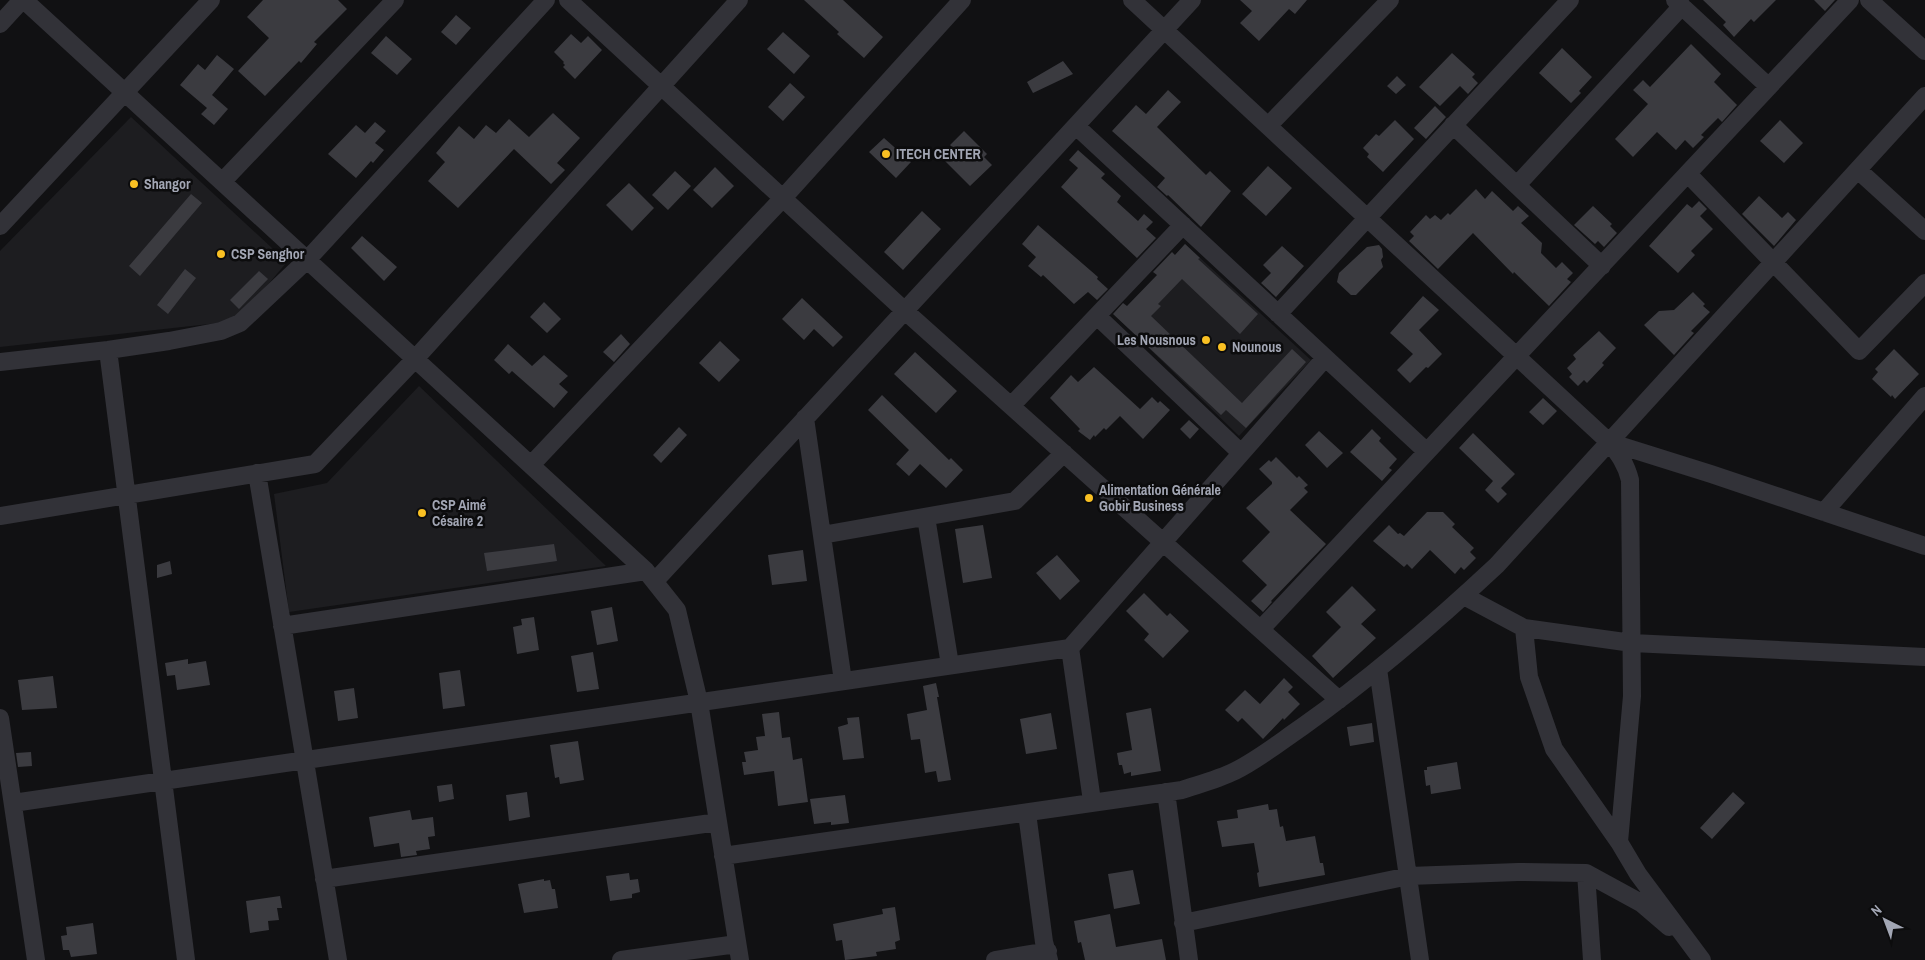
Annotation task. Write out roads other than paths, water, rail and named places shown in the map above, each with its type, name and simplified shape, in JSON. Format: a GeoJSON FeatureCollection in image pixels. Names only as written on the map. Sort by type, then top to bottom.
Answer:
{"type":"FeatureCollection","features":[{"type":"Feature","properties":{"kind":"street"},"geometry":{"type":"LineString","coordinates":[[0,24],[23,0],[651,576],[677,610],[699,702],[738,952],[622,960]]}},
{"type":"Feature","properties":{"kind":"street"},"geometry":{"type":"LineString","coordinates":[[0,226],[212,0]]}},
{"type":"Feature","properties":{"kind":"street"},"geometry":{"type":"LineString","coordinates":[[222,182],[395,0]]}},
{"type":"Feature","properties":{"kind":"street"},"geometry":{"type":"LineString","coordinates":[[0,362],[108,350],[186,338],[231,328],[240,323],[307,260],[546,0]]}},
{"type":"Feature","properties":{"kind":"street"},"geometry":{"type":"LineString","coordinates":[[568,0],[905,311],[1339,700]]}},
{"type":"Feature","properties":{"kind":"street"},"geometry":{"type":"LineString","coordinates":[[0,516],[315,464],[415,359],[739,0]]}},
{"type":"Feature","properties":{"kind":"street"},"geometry":{"type":"LineString","coordinates":[[530,465],[783,198],[962,0]]}},
{"type":"Feature","properties":{"kind":"street"},"geometry":{"type":"LineString","coordinates":[[1132,0],[1609,442],[1622,459],[1630,480],[1632,696],[1619,842]]}},
{"type":"Feature","properties":{"kind":"street"},"geometry":{"type":"LineString","coordinates":[[282,626],[651,576],[805,418],[1192,0]]}},
{"type":"Feature","properties":{"kind":"street"},"geometry":{"type":"LineString","coordinates":[[1268,126],[1390,0]]}},
{"type":"Feature","properties":{"kind":"street"},"geometry":{"type":"LineString","coordinates":[[1278,314],[1570,0]]}},
{"type":"Feature","properties":{"kind":"street"},"geometry":{"type":"LineString","coordinates":[[1260,629],[1850,0]]}},
{"type":"Feature","properties":{"kind":"street"},"geometry":{"type":"LineString","coordinates":[[1869,0],[1925,51]]}},
{"type":"Feature","properties":{"kind":"street"},"geometry":{"type":"LineString","coordinates":[[1517,185],[1679,3],[1768,88]]}},
{"type":"Feature","properties":{"kind":"street"},"geometry":{"type":"LineString","coordinates":[[723,856],[1027,813],[1092,801],[1166,792],[1187,788],[1238,769],[1253,761],[1339,700],[1378,669],[1464,596],[1497,565],[1925,96]]}},
{"type":"Feature","properties":{"kind":"street"},"geometry":{"type":"LineString","coordinates":[[1454,125],[1602,266]]}},
{"type":"Feature","properties":{"kind":"street"},"geometry":{"type":"LineString","coordinates":[[1076,126],[1427,452]]}},
{"type":"Feature","properties":{"kind":"street"},"geometry":{"type":"LineString","coordinates":[[1858,170],[1925,231]]}},
{"type":"Feature","properties":{"kind":"street"},"geometry":{"type":"LineString","coordinates":[[1688,174],[1859,350],[1925,283]]}},
{"type":"Feature","properties":{"kind":"street"},"geometry":{"type":"LineString","coordinates":[[1011,406],[1183,225]]}},
{"type":"Feature","properties":{"kind":"street"},"geometry":{"type":"LineString","coordinates":[[1097,316],[1241,453]]}},
{"type":"Feature","properties":{"kind":"street"},"geometry":{"type":"LineString","coordinates":[[108,350],[186,960]]}},
{"type":"Feature","properties":{"kind":"street"},"geometry":{"type":"LineString","coordinates":[[13,803],[1070,648],[1325,358]]}},
{"type":"Feature","properties":{"kind":"street"},"geometry":{"type":"LineString","coordinates":[[1824,512],[1925,396]]}},
{"type":"Feature","properties":{"kind":"street"},"geometry":{"type":"LineString","coordinates":[[805,418],[843,681]]}},
{"type":"Feature","properties":{"kind":"street"},"geometry":{"type":"LineString","coordinates":[[1609,442],[1925,546]]}},
{"type":"Feature","properties":{"kind":"street"},"geometry":{"type":"LineString","coordinates":[[822,535],[1015,501],[1064,453]]}},
{"type":"Feature","properties":{"kind":"street"},"geometry":{"type":"LineString","coordinates":[[257,473],[338,960]]}},
{"type":"Feature","properties":{"kind":"street"},"geometry":{"type":"LineString","coordinates":[[926,517],[950,665]]}},
{"type":"Feature","properties":{"kind":"street"},"geometry":{"type":"LineString","coordinates":[[1464,596],[1524,628],[1632,643],[1925,656]]}},
{"type":"Feature","properties":{"kind":"street"},"geometry":{"type":"LineString","coordinates":[[1524,628],[1528,677],[1554,750],[1619,842],[1638,874],[1697,955]]}},
{"type":"Feature","properties":{"kind":"street"},"geometry":{"type":"LineString","coordinates":[[1070,648],[1092,801]]}},
{"type":"Feature","properties":{"kind":"street"},"geometry":{"type":"LineString","coordinates":[[1378,669],[1420,960]]}},
{"type":"Feature","properties":{"kind":"street"},"geometry":{"type":"LineString","coordinates":[[0,718],[36,960]]}},
{"type":"Feature","properties":{"kind":"street"},"geometry":{"type":"LineString","coordinates":[[1166,792],[1189,960]]}},
{"type":"Feature","properties":{"kind":"street"},"geometry":{"type":"LineString","coordinates":[[996,960],[1049,955],[1044,942],[1027,813]]}},
{"type":"Feature","properties":{"kind":"street"},"geometry":{"type":"LineString","coordinates":[[324,879],[718,822]]}},
{"type":"Feature","properties":{"kind":"street"},"geometry":{"type":"LineString","coordinates":[[1183,923],[1408,876],[1518,872],[1586,873],[1641,903],[1666,923],[1697,955]]}},
{"type":"Feature","properties":{"kind":"street"},"geometry":{"type":"LineString","coordinates":[[1586,873],[1592,960]]}},
{"type":"Feature","properties":{"kind":"place","name":"ITECH CENTER"},"geometry":{"type":"Point","coordinates":[886,154]}},
{"type":"Feature","properties":{"kind":"place","name":"Shangor"},"geometry":{"type":"Point","coordinates":[134,184]}},
{"type":"Feature","properties":{"kind":"place","name":"CSP Senghor"},"geometry":{"type":"Point","coordinates":[221,254]}},
{"type":"Feature","properties":{"kind":"place","name":"Les Nousnous"},"geometry":{"type":"Point","coordinates":[1206,340]}},
{"type":"Feature","properties":{"kind":"place","name":"Nounous"},"geometry":{"type":"Point","coordinates":[1222,347]}},
{"type":"Feature","properties":{"kind":"place","name":"Alimentation Générale Gobir Business"},"geometry":{"type":"Point","coordinates":[1089,498]}},
{"type":"Feature","properties":{"kind":"place","name":"CSP Aimé Césaire 2"},"geometry":{"type":"Point","coordinates":[422,513]}}]}
